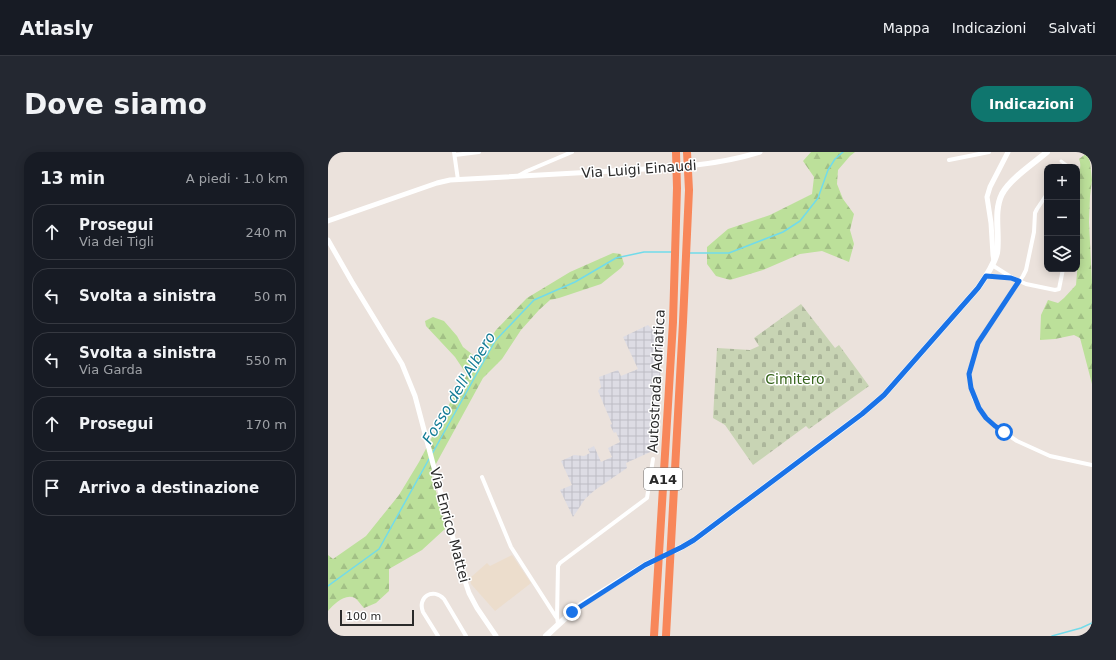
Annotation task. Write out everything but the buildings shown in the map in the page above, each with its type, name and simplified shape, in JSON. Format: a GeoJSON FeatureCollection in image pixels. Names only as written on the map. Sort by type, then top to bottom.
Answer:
{"type":"FeatureCollection","features":[{"type":"Feature","properties":{"kind":"highway","name":"Autostrada Adriatica"},"geometry":{"type":"LineString","coordinates":[[654,636],[673,322],[677,188],[676,152]]}},
{"type":"Feature","properties":{"kind":"highway","name":"Autostrada Adriatica"},"geometry":{"type":"LineString","coordinates":[[666,636],[689,190],[687,152]]}},
{"type":"Feature","properties":{"kind":"main road"},"geometry":{"type":"LineString","coordinates":[[546,636],[579,606],[645,565],[682,547],[708,529],[862,414],[884,395],[978,288],[997,254],[998,207],[1002,195],[1013,181],[1047,152]]}},
{"type":"Feature","properties":{"kind":"street"},"geometry":{"type":"LineString","coordinates":[[458,180],[454,154],[478,152]]}},
{"type":"Feature","properties":{"kind":"street","name":"Via Luigi Einaudi"},"geometry":{"type":"LineString","coordinates":[[517,176],[572,152]]}},
{"type":"Feature","properties":{"kind":"street","name":"Via Luigi Einaudi"},"geometry":{"type":"LineString","coordinates":[[328,221],[437,183],[458,180],[665,168],[708,164],[760,152]]}},
{"type":"Feature","properties":{"kind":"street"},"geometry":{"type":"LineString","coordinates":[[949,160],[989,152]]}},
{"type":"Feature","properties":{"kind":"street"},"geometry":{"type":"LineString","coordinates":[[1008,152],[990,187],[987,197],[992,235],[993,263],[1011,278]]}},
{"type":"Feature","properties":{"kind":"street"},"geometry":{"type":"LineString","coordinates":[[1061,161],[1065,164]]}},
{"type":"Feature","properties":{"kind":"street"},"geometry":{"type":"LineString","coordinates":[[1044,198],[1035,214],[1034,232],[1026,270],[978,343],[969,374],[971,388],[974,398],[986,418],[1017,441],[1050,456],[1092,465]]}},
{"type":"Feature","properties":{"kind":"street","name":"Via Enrico Mattei"},"geometry":{"type":"LineString","coordinates":[[328,240],[402,364],[415,396],[454,544],[469,593],[477,608],[496,636]]}},
{"type":"Feature","properties":{"kind":"street"},"geometry":{"type":"LineString","coordinates":[[986,276],[1011,278],[1026,284],[1055,290],[1059,289],[1062,272]]}},
{"type":"Feature","properties":{"kind":"street"},"geometry":{"type":"LineString","coordinates":[[558,624],[558,566],[647,498],[653,459]]}},
{"type":"Feature","properties":{"kind":"street"},"geometry":{"type":"LineString","coordinates":[[482,477],[511,548],[557,617]]}},
{"type":"Feature","properties":{"kind":"street"},"geometry":{"type":"LineString","coordinates":[[438,636],[422,608],[422,603],[427,595],[436,594],[444,599],[466,636]]}},
{"type":"Feature","properties":{"kind":"shaded area"},"geometry":{"type":"Polygon","coordinates":[[[648,325],[662,339],[657,449],[626,463],[627,468],[595,490],[585,499],[573,517],[560,490],[572,485],[561,461],[574,455],[584,456],[590,453],[588,449],[594,446],[601,462],[612,457],[608,448],[620,442],[616,432],[614,433],[610,425],[612,424],[598,391],[601,387],[599,377],[618,370],[621,376],[638,369],[623,337],[648,325]]]}},
{"type":"Feature","properties":{"kind":"shaded area"},"geometry":{"type":"Polygon","coordinates":[[[512,555],[531,583],[495,611],[471,584],[470,578],[487,563],[490,566],[512,555]]]}},
{"type":"Feature","properties":{"kind":"green space"},"geometry":{"type":"Polygon","coordinates":[[[811,152],[855,152],[838,170],[837,184],[843,199],[854,214],[850,230],[854,244],[849,262],[822,251],[800,254],[763,270],[730,280],[716,276],[707,264],[707,247],[728,229],[770,215],[812,194],[814,177],[803,161],[811,152]]]}},
{"type":"Feature","properties":{"kind":"green space"},"geometry":{"type":"Polygon","coordinates":[[[1087,153],[1090,162],[1092,180],[1089,222],[1092,283],[1092,384],[1080,338],[1074,335],[1040,340],[1041,315],[1048,300],[1058,303],[1064,298],[1076,285],[1077,272],[1080,272],[1079,159],[1087,153]]]}},
{"type":"Feature","properties":{"kind":"green space"},"geometry":{"type":"Polygon","coordinates":[[[613,253],[621,254],[624,264],[621,268],[601,284],[550,300],[521,330],[502,359],[483,378],[431,473],[446,528],[422,550],[389,569],[389,591],[376,603],[364,608],[355,598],[347,597],[337,602],[328,611],[328,555],[333,559],[366,536],[399,495],[419,462],[452,399],[467,375],[455,357],[426,326],[425,321],[433,317],[444,321],[457,336],[463,347],[473,355],[481,353],[496,330],[527,298],[570,272],[613,253]]]}},
{"type":"Feature","properties":{"kind":"green space","name":"Cimitero"},"geometry":{"type":"Polygon","coordinates":[[[801,304],[835,348],[839,345],[869,386],[809,429],[806,426],[753,465],[725,425],[713,418],[717,348],[750,350],[759,346],[754,338],[801,304]]]}},
{"type":"Feature","properties":{"kind":"waterway","name":"Fosso dell'Albero"},"geometry":{"type":"LineString","coordinates":[[689,253],[729,253],[783,232],[800,221],[818,198],[828,170],[835,159],[843,152]]}},
{"type":"Feature","properties":{"kind":"waterway","name":"Fosso dell'Albero"},"geometry":{"type":"LineString","coordinates":[[432,454],[495,341],[534,300],[575,282],[616,258],[644,252],[672,252]]}},
{"type":"Feature","properties":{"kind":"waterway","name":"Fosso dell'Albero"},"geometry":{"type":"LineString","coordinates":[[328,586],[379,549],[429,459]]}},
{"type":"Feature","properties":{"kind":"waterway"},"geometry":{"type":"LineString","coordinates":[[1052,636],[1081,628],[1092,623]]}},
{"type":"Feature","properties":{"kind":"route"},"geometry":{"type":"LineString","coordinates":[[572,612],[579,606],[645,565],[694,540],[862,414],[884,395],[978,288],[986,276],[1011,278],[1019,281],[978,343],[969,374],[971,388],[979,408],[986,418],[1004,432]]}}]}
